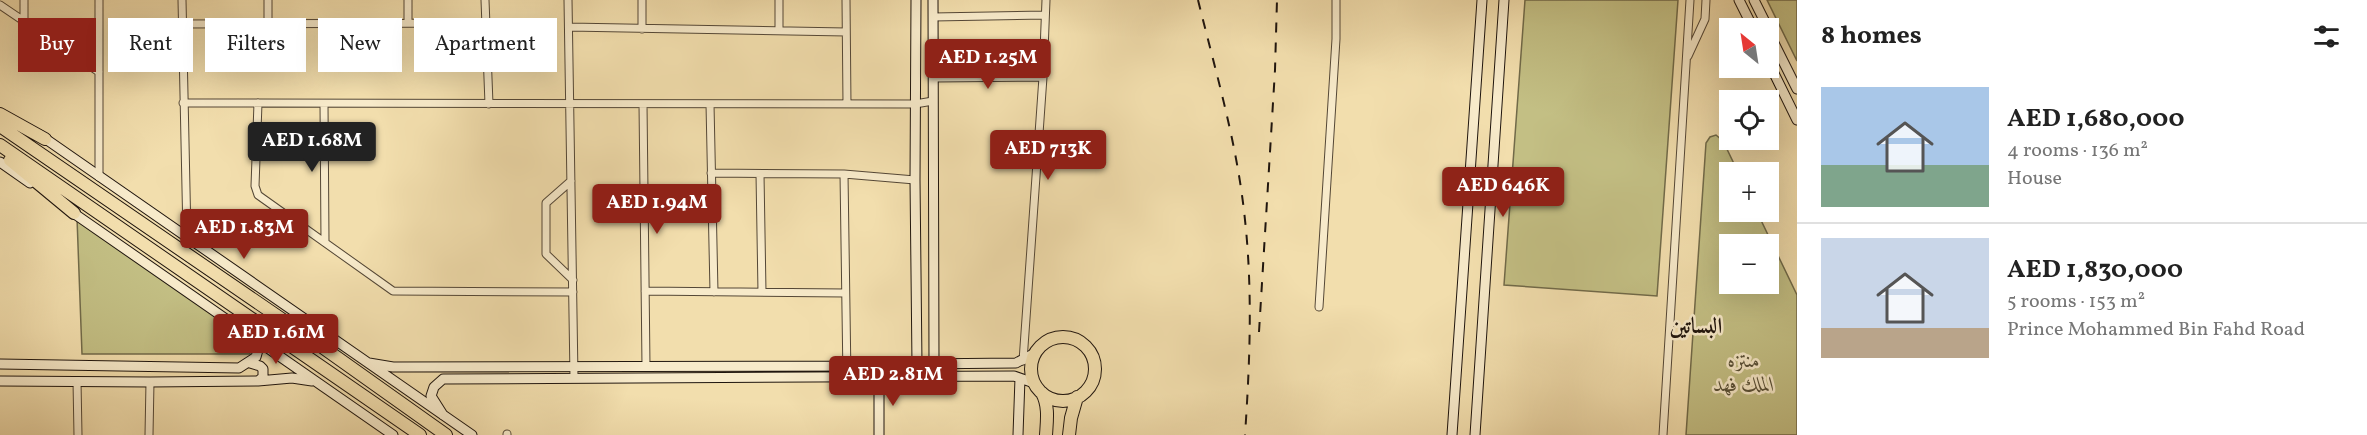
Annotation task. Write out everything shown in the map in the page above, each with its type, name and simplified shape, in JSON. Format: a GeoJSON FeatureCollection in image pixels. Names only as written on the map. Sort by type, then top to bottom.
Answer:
{"type":"FeatureCollection","features":[{"type":"Feature","properties":{"kind":"highway"},"geometry":{"type":"LineString","coordinates":[[0,114],[45,139]]}},
{"type":"Feature","properties":{"kind":"highway"},"geometry":{"type":"LineString","coordinates":[[0,126],[446,435]]}},
{"type":"Feature","properties":{"kind":"highway"},"geometry":{"type":"LineString","coordinates":[[0,145],[420,435]]}},
{"type":"Feature","properties":{"kind":"highway"},"geometry":{"type":"LineString","coordinates":[[0,152],[74,213]]}},
{"type":"Feature","properties":{"kind":"highway"},"geometry":{"type":"LineString","coordinates":[[1046,435],[1046,401],[1038,388],[1031,365],[1035,353],[1043,343],[1060,336],[1073,338],[1084,344],[1092,354],[1095,373],[1091,385],[1077,398],[1071,418],[1070,435]]}},
{"type":"Feature","properties":{"kind":"highway"},"geometry":{"type":"LineString","coordinates":[[1038,388],[1059,401],[1077,398]]}},
{"type":"Feature","properties":{"kind":"street"},"geometry":{"type":"LineString","coordinates":[[24,0],[24,18]]}},
{"type":"Feature","properties":{"kind":"street"},"geometry":{"type":"LineString","coordinates":[[99,0],[99,177]]}},
{"type":"Feature","properties":{"kind":"street"},"geometry":{"type":"LineString","coordinates":[[182,0],[182,18]]}},
{"type":"Feature","properties":{"kind":"street"},"geometry":{"type":"LineString","coordinates":[[268,0],[268,18]]}},
{"type":"Feature","properties":{"kind":"street"},"geometry":{"type":"LineString","coordinates":[[408,0],[408,23]]}},
{"type":"Feature","properties":{"kind":"street"},"geometry":{"type":"LineString","coordinates":[[485,0],[485,18]]}},
{"type":"Feature","properties":{"kind":"street"},"geometry":{"type":"LineString","coordinates":[[568,0],[574,377]]}},
{"type":"Feature","properties":{"kind":"street"},"geometry":{"type":"LineString","coordinates":[[642,0],[642,29]]}},
{"type":"Feature","properties":{"kind":"street"},"geometry":{"type":"LineString","coordinates":[[778,0],[779,31]]}},
{"type":"Feature","properties":{"kind":"street"},"geometry":{"type":"LineString","coordinates":[[846,0],[848,104]]}},
{"type":"Feature","properties":{"kind":"street"},"geometry":{"type":"LineString","coordinates":[[916,0],[917,364]]}},
{"type":"Feature","properties":{"kind":"street"},"geometry":{"type":"LineString","coordinates":[[933,0],[934,363]]}},
{"type":"Feature","properties":{"kind":"street"},"geometry":{"type":"LineString","coordinates":[[1023,361],[1043,77],[1046,0]]}},
{"type":"Feature","properties":{"kind":"street"},"geometry":{"type":"LineString","coordinates":[[1319,307],[1336,39],[1336,0]]}},
{"type":"Feature","properties":{"kind":"street"},"geometry":{"type":"LineString","coordinates":[[1452,435],[1482,0]]}},
{"type":"Feature","properties":{"kind":"street"},"geometry":{"type":"LineString","coordinates":[[1475,435],[1504,0]]}},
{"type":"Feature","properties":{"kind":"street"},"geometry":{"type":"LineString","coordinates":[[1663,435],[1690,0]]}},
{"type":"Feature","properties":{"kind":"street"},"geometry":{"type":"LineString","coordinates":[[1686,61],[1705,19],[1706,0]]}},
{"type":"Feature","properties":{"kind":"street"},"geometry":{"type":"LineString","coordinates":[[1738,0],[1748,18]]}},
{"type":"Feature","properties":{"kind":"street"},"geometry":{"type":"LineString","coordinates":[[1754,0],[1762,18]]}},
{"type":"Feature","properties":{"kind":"street"},"geometry":{"type":"LineString","coordinates":[[0,4],[20,18]]}},
{"type":"Feature","properties":{"kind":"street"},"geometry":{"type":"LineString","coordinates":[[933,17],[1045,15]]}},
{"type":"Feature","properties":{"kind":"street"},"geometry":{"type":"LineString","coordinates":[[306,24],[414,23]]}},
{"type":"Feature","properties":{"kind":"street"},"geometry":{"type":"LineString","coordinates":[[569,27],[846,32]]}},
{"type":"Feature","properties":{"kind":"street"},"geometry":{"type":"LineString","coordinates":[[1779,58],[1797,89]]}},
{"type":"Feature","properties":{"kind":"street"},"geometry":{"type":"LineString","coordinates":[[183,72],[187,236]]}},
{"type":"Feature","properties":{"kind":"street"},"geometry":{"type":"LineString","coordinates":[[487,72],[489,104]]}},
{"type":"Feature","properties":{"kind":"street"},"geometry":{"type":"LineString","coordinates":[[933,78],[1043,77]]}},
{"type":"Feature","properties":{"kind":"street"},"geometry":{"type":"LineString","coordinates":[[1776,78],[1797,120]]}},
{"type":"Feature","properties":{"kind":"street"},"geometry":{"type":"LineString","coordinates":[[183,103],[915,104],[933,101]]}},
{"type":"Feature","properties":{"kind":"street"},"geometry":{"type":"LineString","coordinates":[[258,103],[255,186],[258,195],[393,291],[573,292]]}},
{"type":"Feature","properties":{"kind":"street"},"geometry":{"type":"LineString","coordinates":[[324,104],[325,242]]}},
{"type":"Feature","properties":{"kind":"street"},"geometry":{"type":"LineString","coordinates":[[644,104],[646,366]]}},
{"type":"Feature","properties":{"kind":"street"},"geometry":{"type":"LineString","coordinates":[[710,104],[714,292]]}},
{"type":"Feature","properties":{"kind":"street"},"geometry":{"type":"LineString","coordinates":[[0,107],[472,435]]}},
{"type":"Feature","properties":{"kind":"street"},"geometry":{"type":"LineString","coordinates":[[0,162],[393,435]]}},
{"type":"Feature","properties":{"kind":"street"},"geometry":{"type":"LineString","coordinates":[[711,173],[844,174],[915,180]]}},
{"type":"Feature","properties":{"kind":"street"},"geometry":{"type":"LineString","coordinates":[[760,174],[762,292]]}},
{"type":"Feature","properties":{"kind":"street"},"geometry":{"type":"LineString","coordinates":[[844,174],[847,378]]}},
{"type":"Feature","properties":{"kind":"street"},"geometry":{"type":"LineString","coordinates":[[571,182],[546,203],[546,254],[573,280]]}},
{"type":"Feature","properties":{"kind":"street"},"geometry":{"type":"LineString","coordinates":[[645,291],[845,293]]}},
{"type":"Feature","properties":{"kind":"street"},"geometry":{"type":"LineString","coordinates":[[0,364],[239,368],[250,363],[256,357],[258,350],[246,331]]}},
{"type":"Feature","properties":{"kind":"street"},"geometry":{"type":"LineString","coordinates":[[369,363],[393,367],[847,366],[1016,363],[1035,353]]}},
{"type":"Feature","properties":{"kind":"street"},"geometry":{"type":"LineString","coordinates":[[250,363],[263,369],[262,377],[258,381]]}},
{"type":"Feature","properties":{"kind":"street"},"geometry":{"type":"LineString","coordinates":[[443,415],[431,396],[434,387],[443,379],[1014,376],[1038,388]]}},
{"type":"Feature","properties":{"kind":"street"},"geometry":{"type":"LineString","coordinates":[[0,381],[258,381],[291,378],[320,383]]}},
{"type":"Feature","properties":{"kind":"street"},"geometry":{"type":"LineString","coordinates":[[879,378],[879,435]]}},
{"type":"Feature","properties":{"kind":"street"},"geometry":{"type":"LineString","coordinates":[[1017,435],[1020,378]]}},
{"type":"Feature","properties":{"kind":"street"},"geometry":{"type":"LineString","coordinates":[[77,381],[78,435]]}},
{"type":"Feature","properties":{"kind":"street"},"geometry":{"type":"LineString","coordinates":[[149,435],[150,382]]}},
{"type":"Feature","properties":{"kind":"green space"},"geometry":{"type":"Polygon","coordinates":[[[1525,0],[1678,0],[1657,296],[1504,285],[1525,0]]]}},
{"type":"Feature","properties":{"kind":"green space"},"geometry":{"type":"Polygon","coordinates":[[[1767,0],[1797,0],[1797,61],[1779,24],[1779,18],[1776,18],[1767,0]]]}},
{"type":"Feature","properties":{"kind":"green space","name":"منتزه الملك فهد"},"geometry":{"type":"Polygon","coordinates":[[[1716,135],[1719,138],[1719,150],[1727,150],[1733,162],[1719,162],[1719,222],[1762,222],[1768,234],[1719,234],[1719,294],[1779,294],[1779,258],[1797,295],[1797,435],[1686,435],[1706,143],[1710,137],[1716,135]]]}},
{"type":"Feature","properties":{"kind":"green space"},"geometry":{"type":"Polygon","coordinates":[[[77,218],[250,341],[250,354],[82,354],[77,218]]]}},
{"type":"Feature","properties":{"kind":"railway"},"geometry":{"type":"LineString","coordinates":[[1198,0],[1230,131],[1244,211],[1249,267],[1250,323],[1245,435]]}},
{"type":"Feature","properties":{"kind":"railway"},"geometry":{"type":"LineString","coordinates":[[1259,332],[1277,0]]}},
{"type":"Feature","properties":{"kind":"district","name":"البساتين"},"geometry":{"type":"Point","coordinates":[1696,325]}}]}
